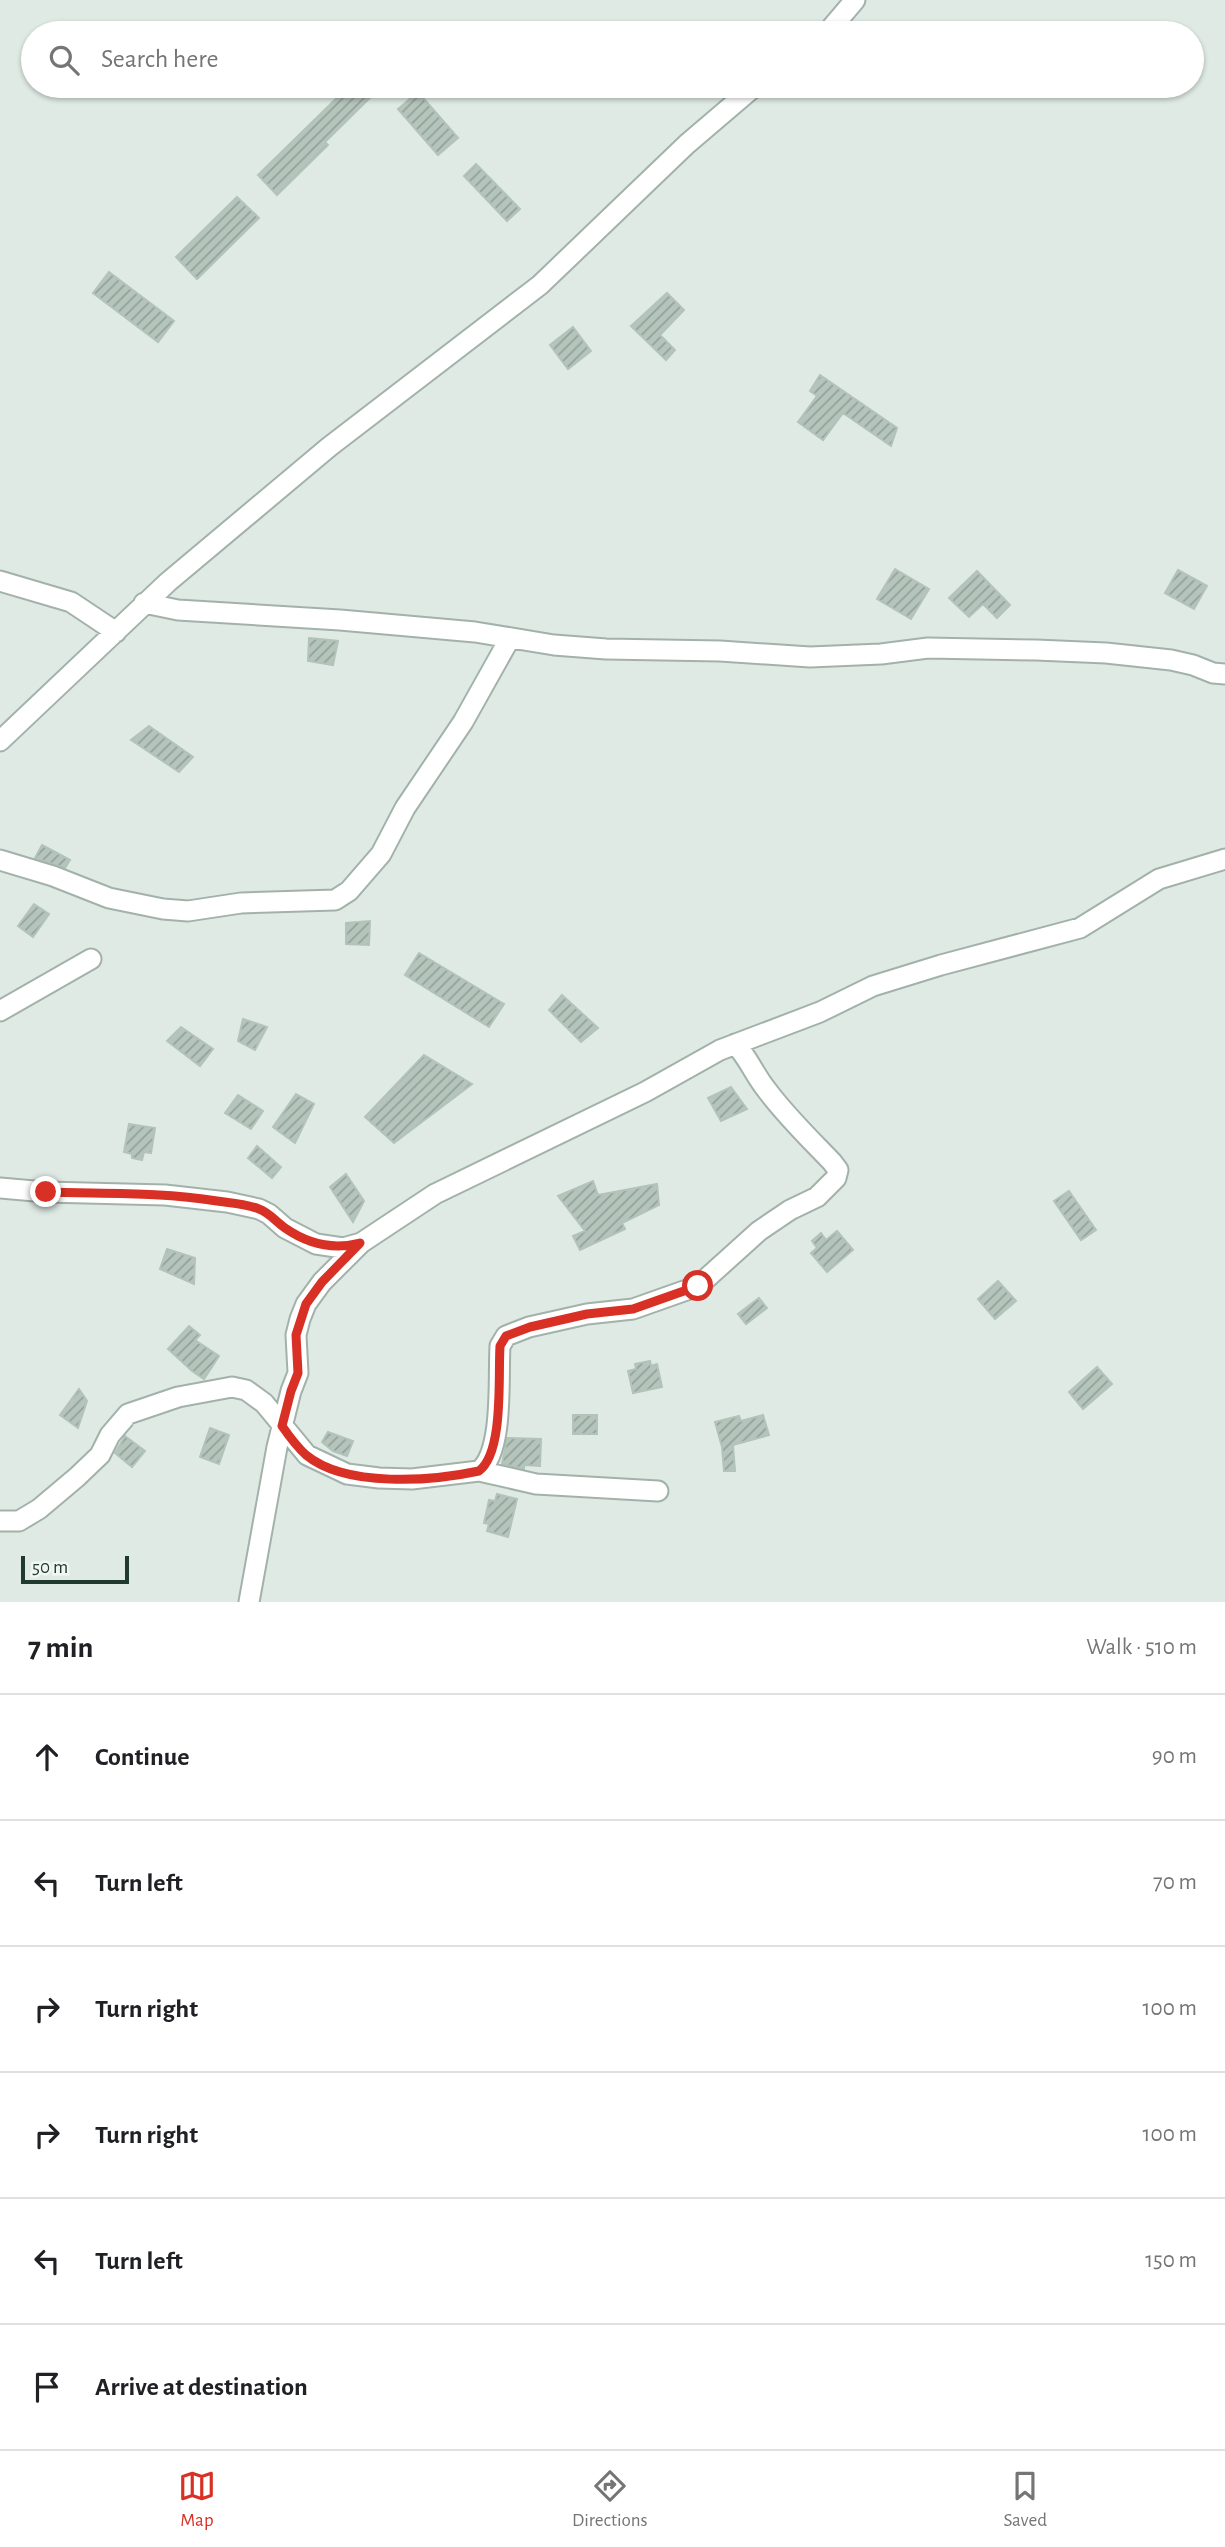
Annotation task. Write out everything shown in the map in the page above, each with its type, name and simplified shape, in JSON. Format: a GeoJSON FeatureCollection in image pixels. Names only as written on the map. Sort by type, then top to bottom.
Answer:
{"type":"FeatureCollection","features":[{"type":"Feature","properties":{"kind":"street"},"geometry":{"type":"LineString","coordinates":[[837,21],[855,0]]}},
{"type":"Feature","properties":{"kind":"street"},"geometry":{"type":"LineString","coordinates":[[0,741],[144,603],[329,447],[540,285],[687,144],[741,98]]}},
{"type":"Feature","properties":{"kind":"street"},"geometry":{"type":"LineString","coordinates":[[0,581],[71,602],[116,632]]}},
{"type":"Feature","properties":{"kind":"street"},"geometry":{"type":"LineString","coordinates":[[144,603],[178,610],[475,632],[606,649],[720,651],[810,657],[881,654],[928,648],[1106,653],[1171,660],[1225,674]]}},
{"type":"Feature","properties":{"kind":"street"},"geometry":{"type":"LineString","coordinates":[[0,860],[53,876],[109,898],[163,909],[188,911],[241,903],[310,903],[335,900],[349,891],[381,854],[405,808],[463,722],[510,638]]}},
{"type":"Feature","properties":{"kind":"street"},"geometry":{"type":"LineString","coordinates":[[249,1602],[282,1426],[298,1373],[296,1335],[306,1304],[322,1282],[360,1243],[435,1194],[645,1092],[720,1050],[820,1012],[873,986],[1080,928],[1159,879],[1225,859]]}},
{"type":"Feature","properties":{"kind":"street"},"geometry":{"type":"LineString","coordinates":[[0,1011],[91,958]]}},
{"type":"Feature","properties":{"kind":"street"},"geometry":{"type":"LineString","coordinates":[[479,1471],[486,1466],[491,1456],[497,1425],[500,1346],[506,1336],[530,1327],[587,1314],[633,1309],[698,1286],[759,1231],[790,1210],[817,1197],[836,1178],[838,1170],[832,1162],[786,1115],[735,1044]]}},
{"type":"Feature","properties":{"kind":"street"},"geometry":{"type":"LineString","coordinates":[[0,1188],[202,1199],[259,1209],[285,1228],[316,1244],[343,1248],[360,1243]]}},
{"type":"Feature","properties":{"kind":"street"},"geometry":{"type":"LineString","coordinates":[[0,1521],[19,1521],[39,1509],[100,1455],[110,1435],[128,1414],[151,1405],[232,1387],[246,1390],[264,1404],[307,1455],[347,1474],[412,1479],[479,1471],[536,1484],[658,1491]]}},
{"type":"Feature","properties":{"kind":"building"},"geometry":{"type":"Polygon","coordinates":[[[337,98],[370,98],[325,142],[328,145],[277,195],[258,175],[337,98]]]}},
{"type":"Feature","properties":{"kind":"building"},"geometry":{"type":"Polygon","coordinates":[[[411,98],[423,98],[458,138],[438,155],[398,109],[411,98]]]}},
{"type":"Feature","properties":{"kind":"building"},"geometry":{"type":"Polygon","coordinates":[[[476,164],[520,209],[507,221],[464,176],[476,164]]]}},
{"type":"Feature","properties":{"kind":"building"},"geometry":{"type":"Polygon","coordinates":[[[237,197],[259,218],[197,279],[176,257],[237,197]]]}},
{"type":"Feature","properties":{"kind":"building"},"geometry":{"type":"Polygon","coordinates":[[[109,272],[174,321],[158,342],[93,293],[109,272]]]}},
{"type":"Feature","properties":{"kind":"building"},"geometry":{"type":"Polygon","coordinates":[[[667,293],[684,310],[660,335],[675,350],[666,360],[631,326],[667,293]]]}},
{"type":"Feature","properties":{"kind":"building"},"geometry":{"type":"Polygon","coordinates":[[[573,327],[591,351],[568,369],[550,345],[573,327]]]}},
{"type":"Feature","properties":{"kind":"building"},"geometry":{"type":"Polygon","coordinates":[[[820,375],[897,428],[891,446],[843,413],[823,440],[798,422],[817,396],[810,391],[820,375]]]}},
{"type":"Feature","properties":{"kind":"building"},"geometry":{"type":"Polygon","coordinates":[[[895,569],[929,589],[911,619],[877,599],[895,569]]]}},
{"type":"Feature","properties":{"kind":"building"},"geometry":{"type":"Polygon","coordinates":[[[1178,570],[1207,586],[1194,609],[1165,593],[1178,570]]]}},
{"type":"Feature","properties":{"kind":"building"},"geometry":{"type":"Polygon","coordinates":[[[977,571],[1010,605],[997,618],[983,604],[969,617],[949,598],[977,571]]]}},
{"type":"Feature","properties":{"kind":"building"},"geometry":{"type":"Polygon","coordinates":[[[309,638],[338,641],[333,665],[308,661],[309,638]]]}},
{"type":"Feature","properties":{"kind":"building"},"geometry":{"type":"Polygon","coordinates":[[[149,726],[193,757],[179,772],[131,740],[149,726]]]}},
{"type":"Feature","properties":{"kind":"building"},"geometry":{"type":"Polygon","coordinates":[[[42,845],[70,860],[65,868],[35,858],[42,845]]]}},
{"type":"Feature","properties":{"kind":"building"},"geometry":{"type":"Polygon","coordinates":[[[34,904],[49,914],[33,937],[18,926],[34,904]]]}},
{"type":"Feature","properties":{"kind":"building"},"geometry":{"type":"Polygon","coordinates":[[[370,921],[369,945],[346,944],[346,923],[370,921]]]}},
{"type":"Feature","properties":{"kind":"building"},"geometry":{"type":"Polygon","coordinates":[[[419,953],[504,1004],[489,1027],[405,975],[419,953]]]}},
{"type":"Feature","properties":{"kind":"building"},"geometry":{"type":"Polygon","coordinates":[[[562,995],[598,1028],[581,1042],[549,1010],[562,995]]]}},
{"type":"Feature","properties":{"kind":"building"},"geometry":{"type":"Polygon","coordinates":[[[243,1019],[267,1027],[255,1050],[238,1041],[243,1019]]]}},
{"type":"Feature","properties":{"kind":"building"},"geometry":{"type":"Polygon","coordinates":[[[181,1027],[213,1049],[200,1066],[167,1041],[181,1027]]]}},
{"type":"Feature","properties":{"kind":"building"},"geometry":{"type":"Polygon","coordinates":[[[424,1055],[472,1084],[394,1143],[365,1117],[424,1055]]]}},
{"type":"Feature","properties":{"kind":"building"},"geometry":{"type":"Polygon","coordinates":[[[731,1087],[747,1109],[721,1121],[708,1098],[731,1087]]]}},
{"type":"Feature","properties":{"kind":"building"},"geometry":{"type":"Polygon","coordinates":[[[296,1094],[314,1104],[295,1143],[273,1127],[296,1094]]]}},
{"type":"Feature","properties":{"kind":"building"},"geometry":{"type":"Polygon","coordinates":[[[238,1095],[263,1111],[251,1129],[225,1113],[238,1095]]]}},
{"type":"Feature","properties":{"kind":"building"},"geometry":{"type":"Polygon","coordinates":[[[129,1124],[155,1128],[151,1153],[144,1152],[142,1160],[132,1158],[132,1154],[124,1152],[129,1124]]]}},
{"type":"Feature","properties":{"kind":"building"},"geometry":{"type":"Polygon","coordinates":[[[257,1146],[281,1167],[272,1178],[248,1158],[257,1146]]]}},
{"type":"Feature","properties":{"kind":"building"},"geometry":{"type":"Polygon","coordinates":[[[346,1174],[364,1201],[353,1222],[330,1187],[346,1174]]]}},
{"type":"Feature","properties":{"kind":"building"},"geometry":{"type":"Polygon","coordinates":[[[593,1181],[598,1195],[657,1184],[659,1205],[622,1223],[625,1229],[580,1250],[573,1236],[585,1231],[558,1196],[593,1181]]]}},
{"type":"Feature","properties":{"kind":"building"},"geometry":{"type":"Polygon","coordinates":[[[1069,1191],[1096,1230],[1081,1240],[1054,1201],[1069,1191]]]}},
{"type":"Feature","properties":{"kind":"building"},"geometry":{"type":"Polygon","coordinates":[[[837,1231],[853,1250],[827,1272],[811,1253],[817,1248],[812,1241],[821,1233],[826,1240],[837,1231]]]}},
{"type":"Feature","properties":{"kind":"building"},"geometry":{"type":"Polygon","coordinates":[[[167,1249],[195,1258],[194,1284],[160,1269],[167,1249]]]}},
{"type":"Feature","properties":{"kind":"building"},"geometry":{"type":"Polygon","coordinates":[[[998,1281],[1016,1301],[995,1319],[978,1299],[998,1281]]]}},
{"type":"Feature","properties":{"kind":"building"},"geometry":{"type":"Polygon","coordinates":[[[759,1298],[767,1308],[746,1324],[738,1314],[759,1298]]]}},
{"type":"Feature","properties":{"kind":"building"},"geometry":{"type":"Polygon","coordinates":[[[189,1326],[200,1335],[195,1340],[219,1356],[204,1379],[168,1349],[189,1326]]]}},
{"type":"Feature","properties":{"kind":"building"},"geometry":{"type":"Polygon","coordinates":[[[650,1361],[651,1366],[657,1364],[662,1387],[633,1393],[628,1371],[636,1369],[635,1364],[650,1361]]]}},
{"type":"Feature","properties":{"kind":"building"},"geometry":{"type":"Polygon","coordinates":[[[1097,1367],[1112,1384],[1083,1409],[1069,1392],[1097,1367]]]}},
{"type":"Feature","properties":{"kind":"building"},"geometry":{"type":"Polygon","coordinates":[[[79,1389],[87,1401],[78,1428],[60,1415],[79,1389]]]}},
{"type":"Feature","properties":{"kind":"building"},"geometry":{"type":"Polygon","coordinates":[[[573,1415],[597,1415],[597,1434],[573,1434],[573,1415]]]}},
{"type":"Feature","properties":{"kind":"building"},"geometry":{"type":"Polygon","coordinates":[[[763,1415],[769,1435],[733,1445],[735,1471],[724,1471],[722,1447],[715,1422],[739,1416],[741,1421],[763,1415]]]}},
{"type":"Feature","properties":{"kind":"building"},"geometry":{"type":"Polygon","coordinates":[[[210,1428],[229,1435],[219,1464],[200,1457],[210,1428]]]}},
{"type":"Feature","properties":{"kind":"building"},"geometry":{"type":"Polygon","coordinates":[[[328,1432],[353,1441],[347,1456],[333,1451],[322,1442],[328,1432]]]}},
{"type":"Feature","properties":{"kind":"building"},"geometry":{"type":"Polygon","coordinates":[[[125,1436],[145,1451],[132,1467],[115,1453],[125,1436]]]}},
{"type":"Feature","properties":{"kind":"building"},"geometry":{"type":"Polygon","coordinates":[[[507,1438],[541,1439],[540,1466],[524,1465],[524,1469],[502,1464],[507,1438]]]}},
{"type":"Feature","properties":{"kind":"building"},"geometry":{"type":"Polygon","coordinates":[[[497,1494],[517,1499],[508,1537],[487,1531],[489,1524],[484,1523],[489,1500],[495,1501],[497,1494]]]}},
{"type":"Feature","properties":{"kind":"route"},"geometry":{"type":"LineString","coordinates":[[46,1192],[165,1195],[227,1202],[259,1209],[285,1228],[316,1244],[343,1248],[360,1243],[322,1282],[306,1304],[296,1335],[298,1373],[282,1426],[307,1455],[321,1464],[347,1474],[412,1479],[479,1471],[486,1466],[491,1456],[497,1425],[500,1346],[506,1336],[530,1327],[587,1314],[633,1309],[698,1286]]}}]}
